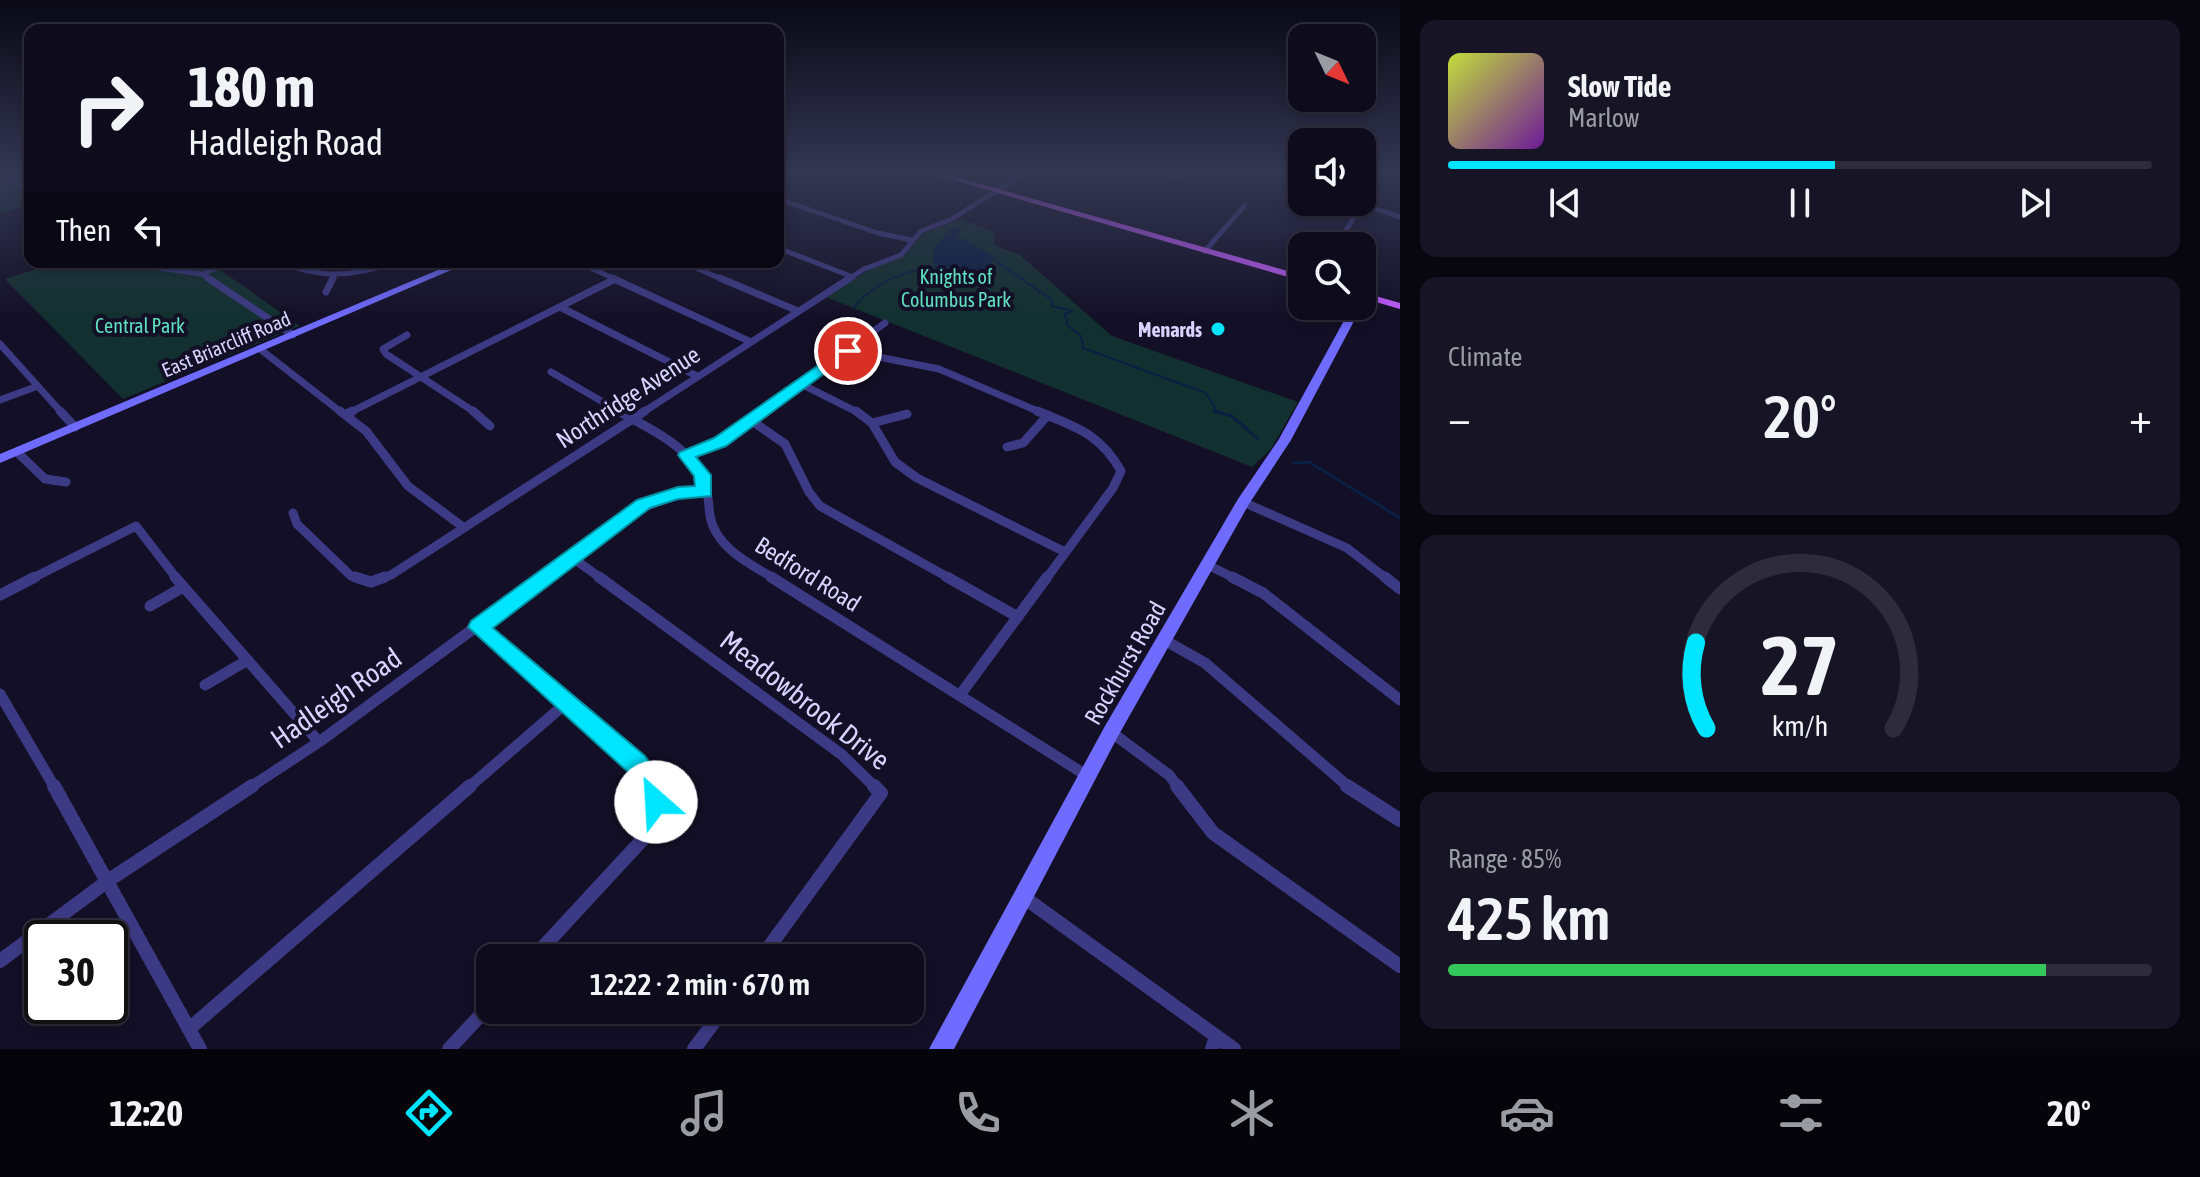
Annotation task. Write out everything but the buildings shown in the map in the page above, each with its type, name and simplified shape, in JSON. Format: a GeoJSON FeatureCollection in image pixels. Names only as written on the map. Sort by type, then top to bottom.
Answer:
{"type":"FeatureCollection","features":[{"type":"Feature","properties":{"kind":"main road"},"geometry":{"type":"LineString","coordinates":[[1111,222],[1288,272]]}},
{"type":"Feature","properties":{"kind":"main road"},"geometry":{"type":"LineString","coordinates":[[1376,299],[1400,304]]}},
{"type":"Feature","properties":{"kind":"street"},"geometry":{"type":"LineString","coordinates":[[846,222],[912,240]]}},
{"type":"Feature","properties":{"kind":"street","name":"Northridge Avenue"},"geometry":{"type":"LineString","coordinates":[[293,513],[297,524],[351,576],[371,582],[391,575],[798,311],[853,277],[901,255],[921,231],[944,222]]}},
{"type":"Feature","properties":{"kind":"street"},"geometry":{"type":"LineString","coordinates":[[1206,249],[1230,222]]}},
{"type":"Feature","properties":{"kind":"street"},"geometry":{"type":"LineString","coordinates":[[784,250],[853,277]]}},
{"type":"Feature","properties":{"kind":"street"},"geometry":{"type":"LineString","coordinates":[[159,268],[202,274],[293,335]]}},
{"type":"Feature","properties":{"kind":"street"},"geometry":{"type":"LineString","coordinates":[[202,274],[216,268]]}},
{"type":"Feature","properties":{"kind":"street"},"geometry":{"type":"LineString","coordinates":[[292,268],[335,274],[376,268]]}},
{"type":"Feature","properties":{"kind":"street","name":"East Briarcliff Road"},"geometry":{"type":"LineString","coordinates":[[0,459],[451,268]]}},
{"type":"Feature","properties":{"kind":"street"},"geometry":{"type":"LineString","coordinates":[[591,268],[751,342]]}},
{"type":"Feature","properties":{"kind":"street"},"geometry":{"type":"LineString","coordinates":[[696,268],[798,311]]}},
{"type":"Feature","properties":{"kind":"street"},"geometry":{"type":"LineString","coordinates":[[326,292],[335,274]]}},
{"type":"Feature","properties":{"kind":"street"},"geometry":{"type":"LineString","coordinates":[[346,414],[615,279]]}},
{"type":"Feature","properties":{"kind":"street"},"geometry":{"type":"LineString","coordinates":[[560,307],[697,376]]}},
{"type":"Feature","properties":{"kind":"street","name":"Rockhurst Road"},"geometry":{"type":"LineString","coordinates":[[941,1049],[1025,898],[1111,732],[1166,641],[1243,502],[1285,440],[1349,320]]}},
{"type":"Feature","properties":{"kind":"street"},"geometry":{"type":"LineString","coordinates":[[686,455],[720,442],[752,421],[885,323]]}},
{"type":"Feature","properties":{"kind":"street"},"geometry":{"type":"LineString","coordinates":[[407,335],[383,349],[486,419],[490,426]]}},
{"type":"Feature","properties":{"kind":"street"},"geometry":{"type":"LineString","coordinates":[[2,349],[75,427]]}},
{"type":"Feature","properties":{"kind":"street"},"geometry":{"type":"LineString","coordinates":[[260,349],[366,431],[408,486],[463,527]]}},
{"type":"Feature","properties":{"kind":"street"},"geometry":{"type":"LineString","coordinates":[[848,351],[872,360],[918,363],[939,369],[1048,415],[1105,444],[1121,471],[1113,488],[960,695]]}},
{"type":"Feature","properties":{"kind":"street","name":"Bedford Road"},"geometry":{"type":"LineString","coordinates":[[551,372],[671,441],[686,455],[702,475],[710,524],[719,541],[736,555],[1089,777]]}},
{"type":"Feature","properties":{"kind":"street"},"geometry":{"type":"LineString","coordinates":[[801,384],[854,409],[872,423],[895,462],[917,478],[1065,552]]}},
{"type":"Feature","properties":{"kind":"street"},"geometry":{"type":"LineString","coordinates":[[0,400],[38,386]]}},
{"type":"Feature","properties":{"kind":"street"},"geometry":{"type":"LineString","coordinates":[[872,423],[907,414]]}},
{"type":"Feature","properties":{"kind":"street"},"geometry":{"type":"LineString","coordinates":[[1007,447],[1023,443],[1048,415]]}},
{"type":"Feature","properties":{"kind":"street"},"geometry":{"type":"LineString","coordinates":[[752,421],[779,438],[790,450],[807,493],[820,506],[1018,617]]}},
{"type":"Feature","properties":{"kind":"street"},"geometry":{"type":"LineString","coordinates":[[17,452],[45,479],[66,482]]}},
{"type":"Feature","properties":{"kind":"street","name":"Hadleigh Road"},"geometry":{"type":"LineString","coordinates":[[0,961],[109,880],[319,742],[644,504],[678,493],[705,492]]}},
{"type":"Feature","properties":{"kind":"street"},"geometry":{"type":"LineString","coordinates":[[1243,502],[1347,548],[1400,589]]}},
{"type":"Feature","properties":{"kind":"street"},"geometry":{"type":"LineString","coordinates":[[0,595],[136,526],[183,587],[319,742]]}},
{"type":"Feature","properties":{"kind":"street","name":"Meadowbrook Drive"},"geometry":{"type":"LineString","coordinates":[[570,556],[841,754],[881,793],[771,944]]}},
{"type":"Feature","properties":{"kind":"street"},"geometry":{"type":"LineString","coordinates":[[1208,565],[1263,593],[1400,700]]}},
{"type":"Feature","properties":{"kind":"street"},"geometry":{"type":"LineString","coordinates":[[150,606],[183,587]]}},
{"type":"Feature","properties":{"kind":"street"},"geometry":{"type":"LineString","coordinates":[[478,627],[636,764],[653,788],[656,802],[651,824],[643,839],[546,944]]}},
{"type":"Feature","properties":{"kind":"street"},"geometry":{"type":"LineString","coordinates":[[1166,641],[1205,663],[1332,774],[1400,820]]}},
{"type":"Feature","properties":{"kind":"street"},"geometry":{"type":"LineString","coordinates":[[205,685],[248,660]]}},
{"type":"Feature","properties":{"kind":"street"},"geometry":{"type":"LineString","coordinates":[[0,694],[109,880],[200,1049]]}},
{"type":"Feature","properties":{"kind":"street"},"geometry":{"type":"LineString","coordinates":[[189,1029],[565,704]]}},
{"type":"Feature","properties":{"kind":"street"},"geometry":{"type":"LineString","coordinates":[[1111,732],[1169,775],[1213,833],[1400,966]]}},
{"type":"Feature","properties":{"kind":"street"},"geometry":{"type":"LineString","coordinates":[[1025,898],[1214,1043],[1234,1049]]}},
{"type":"Feature","properties":{"kind":"street"},"geometry":{"type":"LineString","coordinates":[[449,1049],[476,1020]]}},
{"type":"Feature","properties":{"kind":"street"},"geometry":{"type":"LineString","coordinates":[[694,1049],[713,1024]]}},
{"type":"Feature","properties":{"kind":"green space","name":"Knights of Columbus Park"},"geometry":{"type":"Polygon","coordinates":[[[953,222],[969,222],[995,232],[994,245],[1020,255],[1112,336],[1298,402],[1271,449],[1252,467],[826,297],[873,267],[905,255],[923,233],[953,222]]]}},
{"type":"Feature","properties":{"kind":"green space","name":"Central Park"},"geometry":{"type":"Polygon","coordinates":[[[40,268],[217,268],[300,326],[123,399],[5,279],[40,268]]]}},
{"type":"Feature","properties":{"kind":"water"},"geometry":{"type":"Polygon","coordinates":[[[962,227],[957,236],[995,257],[978,278],[959,276],[937,286],[929,285],[942,274],[933,261],[934,248],[951,228],[962,227]]]}},
{"type":"Feature","properties":{"kind":"waterway"},"geometry":{"type":"LineString","coordinates":[[990,257],[1052,300],[1052,306],[1072,311],[1065,314],[1067,325],[1081,336],[1083,348],[1206,393],[1217,412]]}},
{"type":"Feature","properties":{"kind":"waterway"},"geometry":{"type":"LineString","coordinates":[[854,307],[872,290],[892,278],[939,267]]}},
{"type":"Feature","properties":{"kind":"waterway"},"geometry":{"type":"LineString","coordinates":[[1217,412],[1232,416],[1258,439]]}},
{"type":"Feature","properties":{"kind":"waterway"},"geometry":{"type":"LineString","coordinates":[[1294,463],[1309,462],[1400,518]]}},
{"type":"Feature","properties":{"kind":"place","name":"Menards"},"geometry":{"type":"Point","coordinates":[1218,329]}},
{"type":"Feature","properties":{"kind":"route"},"geometry":{"type":"LineString","coordinates":[[656,802],[647,776],[636,764],[478,627],[644,504],[678,493],[705,492],[702,475],[686,455],[720,442],[848,351]]}}]}
